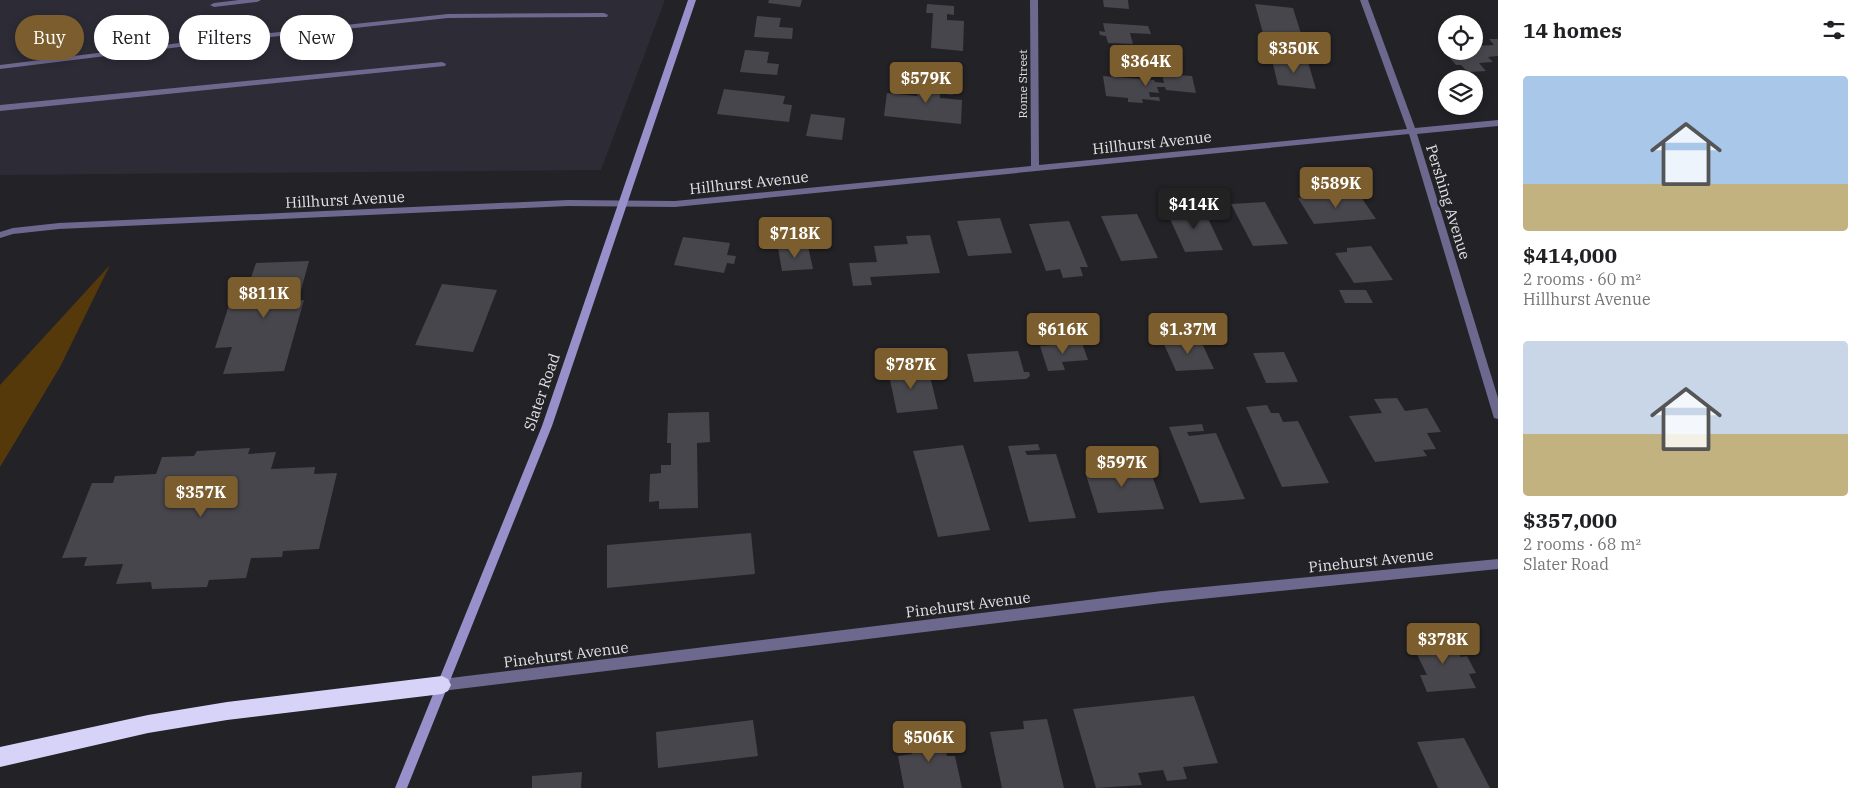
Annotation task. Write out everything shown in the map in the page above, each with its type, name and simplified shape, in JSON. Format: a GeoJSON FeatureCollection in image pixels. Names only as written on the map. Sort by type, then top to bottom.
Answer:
{"type":"FeatureCollection","features":[{"type":"Feature","properties":{"kind":"highway"},"geometry":{"type":"LineString","coordinates":[[0,756],[148,724],[227,711],[442,685]]}},
{"type":"Feature","properties":{"kind":"main road","name":"Slater Road"},"geometry":{"type":"LineString","coordinates":[[401,788],[547,426],[692,0]]}},
{"type":"Feature","properties":{"kind":"street"},"geometry":{"type":"LineString","coordinates":[[214,5],[256,0]]}},
{"type":"Feature","properties":{"kind":"street","name":"Rome Street"},"geometry":{"type":"LineString","coordinates":[[1034,0],[1035,168]]}},
{"type":"Feature","properties":{"kind":"street","name":"Pershing Avenue"},"geometry":{"type":"LineString","coordinates":[[1364,0],[1412,132],[1498,415]]}},
{"type":"Feature","properties":{"kind":"street"},"geometry":{"type":"LineString","coordinates":[[0,67],[204,42],[448,16],[604,15]]}},
{"type":"Feature","properties":{"kind":"street"},"geometry":{"type":"LineString","coordinates":[[0,108],[442,64]]}},
{"type":"Feature","properties":{"kind":"street","name":"Hillhurst Avenue"},"geometry":{"type":"LineString","coordinates":[[0,234],[68,226],[568,203],[675,204],[1498,123]]}},
{"type":"Feature","properties":{"kind":"street","name":"Pinehurst Avenue"},"geometry":{"type":"LineString","coordinates":[[442,685],[1162,596],[1498,564]]}},
{"type":"Feature","properties":{"kind":"shaded area"},"geometry":{"type":"Polygon","coordinates":[[[0,0],[665,0],[601,170],[0,175],[0,0]]]}},
{"type":"Feature","properties":{"kind":"shaded area"},"geometry":{"type":"Polygon","coordinates":[[[110,265],[60,367],[0,467],[0,385],[110,265]]]}},
{"type":"Feature","properties":{"kind":"building"},"geometry":{"type":"Polygon","coordinates":[[[769,0],[802,0],[800,7],[768,3],[769,0]]]}},
{"type":"Feature","properties":{"kind":"building"},"geometry":{"type":"Polygon","coordinates":[[[1103,0],[1128,0],[1129,9],[1104,7],[1103,0]]]}},
{"type":"Feature","properties":{"kind":"building"},"geometry":{"type":"Polygon","coordinates":[[[927,4],[954,6],[954,15],[947,14],[947,20],[964,21],[963,51],[931,48],[933,13],[926,13],[927,4]]]}},
{"type":"Feature","properties":{"kind":"building"},"geometry":{"type":"Polygon","coordinates":[[[1255,4],[1293,8],[1303,40],[1264,37],[1255,4]]]}},
{"type":"Feature","properties":{"kind":"building"},"geometry":{"type":"Polygon","coordinates":[[[757,16],[781,18],[779,27],[793,28],[792,39],[754,37],[757,16]]]}},
{"type":"Feature","properties":{"kind":"building"},"geometry":{"type":"Polygon","coordinates":[[[1103,23],[1148,26],[1151,34],[1130,33],[1133,44],[1108,43],[1106,36],[1100,35],[1099,31],[1105,32],[1103,23]]]}},
{"type":"Feature","properties":{"kind":"building"},"geometry":{"type":"Polygon","coordinates":[[[1489,39],[1498,39],[1498,56],[1488,57],[1493,62],[1479,63],[1486,71],[1466,70],[1461,65],[1456,65],[1452,60],[1483,60],[1483,46],[1494,45],[1489,39]]]}},
{"type":"Feature","properties":{"kind":"building"},"geometry":{"type":"Polygon","coordinates":[[[745,50],[769,52],[767,63],[779,64],[777,75],[740,72],[745,50]]]}},
{"type":"Feature","properties":{"kind":"building"},"geometry":{"type":"Polygon","coordinates":[[[1272,60],[1308,62],[1316,89],[1278,85],[1272,60]]]}},
{"type":"Feature","properties":{"kind":"building"},"geometry":{"type":"Polygon","coordinates":[[[1162,74],[1192,76],[1196,93],[1166,90],[1165,87],[1157,87],[1159,93],[1149,92],[1150,97],[1159,97],[1160,101],[1142,99],[1143,103],[1128,102],[1128,98],[1106,96],[1103,76],[1154,80],[1155,82],[1164,83],[1162,74]]]}},
{"type":"Feature","properties":{"kind":"building"},"geometry":{"type":"Polygon","coordinates":[[[929,79],[953,81],[953,95],[940,93],[940,98],[962,100],[961,124],[884,116],[887,93],[917,96],[918,86],[928,87],[929,79]]]}},
{"type":"Feature","properties":{"kind":"building"},"geometry":{"type":"Polygon","coordinates":[[[724,89],[785,96],[783,104],[792,105],[789,122],[717,114],[724,89]]]}},
{"type":"Feature","properties":{"kind":"building"},"geometry":{"type":"Polygon","coordinates":[[[811,114],[845,118],[842,140],[806,136],[811,114]]]}},
{"type":"Feature","properties":{"kind":"building"},"geometry":{"type":"Polygon","coordinates":[[[1345,194],[1347,198],[1361,197],[1376,219],[1314,224],[1298,198],[1345,194]]]}},
{"type":"Feature","properties":{"kind":"building"},"geometry":{"type":"Polygon","coordinates":[[[1265,202],[1288,244],[1253,246],[1231,204],[1265,202]]]}},
{"type":"Feature","properties":{"kind":"building"},"geometry":{"type":"Polygon","coordinates":[[[1203,208],[1223,250],[1185,252],[1166,210],[1203,208]]]}},
{"type":"Feature","properties":{"kind":"building"},"geometry":{"type":"Polygon","coordinates":[[[1137,214],[1158,258],[1121,261],[1101,216],[1137,214]]]}},
{"type":"Feature","properties":{"kind":"building"},"geometry":{"type":"Polygon","coordinates":[[[1000,218],[1012,253],[968,256],[957,221],[1000,218]]]}},
{"type":"Feature","properties":{"kind":"building"},"geometry":{"type":"Polygon","coordinates":[[[1069,221],[1088,267],[1080,267],[1083,276],[1063,278],[1060,269],[1046,271],[1029,224],[1069,221]]]}},
{"type":"Feature","properties":{"kind":"building"},"geometry":{"type":"Polygon","coordinates":[[[930,235],[940,273],[870,277],[872,285],[853,286],[849,263],[877,262],[874,246],[908,244],[906,236],[930,235]]]}},
{"type":"Feature","properties":{"kind":"building"},"geometry":{"type":"Polygon","coordinates":[[[683,237],[730,243],[727,255],[736,256],[734,264],[727,263],[724,273],[674,265],[683,237]]]}},
{"type":"Feature","properties":{"kind":"building"},"geometry":{"type":"Polygon","coordinates":[[[808,246],[813,269],[782,271],[778,248],[808,246]]]}},
{"type":"Feature","properties":{"kind":"building"},"geometry":{"type":"Polygon","coordinates":[[[1371,246],[1393,280],[1354,283],[1335,253],[1347,252],[1347,248],[1371,246]]]}},
{"type":"Feature","properties":{"kind":"building"},"geometry":{"type":"Polygon","coordinates":[[[309,261],[298,301],[304,300],[284,371],[223,374],[232,347],[215,348],[232,296],[245,295],[256,263],[309,261]]]}},
{"type":"Feature","properties":{"kind":"building"},"geometry":{"type":"Polygon","coordinates":[[[442,284],[497,290],[473,352],[415,345],[442,284]]]}},
{"type":"Feature","properties":{"kind":"building"},"geometry":{"type":"Polygon","coordinates":[[[1339,290],[1366,290],[1373,303],[1345,303],[1339,290]]]}},
{"type":"Feature","properties":{"kind":"building"},"geometry":{"type":"Polygon","coordinates":[[[1200,339],[1214,369],[1176,371],[1163,342],[1200,339]]]}},
{"type":"Feature","properties":{"kind":"building"},"geometry":{"type":"Polygon","coordinates":[[[1082,343],[1088,360],[1062,362],[1065,370],[1048,371],[1040,346],[1082,343]]]}},
{"type":"Feature","properties":{"kind":"building"},"geometry":{"type":"Polygon","coordinates":[[[1018,351],[1024,372],[1029,372],[1030,376],[1026,379],[974,382],[967,354],[1018,351]]]}},
{"type":"Feature","properties":{"kind":"building"},"geometry":{"type":"Polygon","coordinates":[[[1284,352],[1298,382],[1266,383],[1253,353],[1284,352]]]}},
{"type":"Feature","properties":{"kind":"building"},"geometry":{"type":"Polygon","coordinates":[[[913,364],[917,377],[930,376],[938,409],[897,413],[887,366],[913,364]]]}},
{"type":"Feature","properties":{"kind":"building"},"geometry":{"type":"Polygon","coordinates":[[[1397,398],[1405,411],[1427,408],[1441,432],[1427,433],[1436,449],[1423,450],[1427,456],[1375,462],[1349,416],[1382,413],[1374,399],[1397,398]]]}},
{"type":"Feature","properties":{"kind":"building"},"geometry":{"type":"Polygon","coordinates":[[[1267,405],[1271,413],[1279,413],[1283,422],[1298,421],[1329,483],[1282,487],[1246,407],[1267,405]]]}},
{"type":"Feature","properties":{"kind":"building"},"geometry":{"type":"Polygon","coordinates":[[[709,412],[710,442],[697,443],[698,508],[659,509],[659,501],[649,502],[650,474],[661,473],[661,465],[671,465],[671,443],[667,443],[668,413],[709,412]]]}},
{"type":"Feature","properties":{"kind":"building"},"geometry":{"type":"Polygon","coordinates":[[[1202,424],[1204,431],[1187,432],[1189,436],[1216,433],[1245,499],[1200,503],[1169,427],[1202,424]]]}},
{"type":"Feature","properties":{"kind":"building"},"geometry":{"type":"Polygon","coordinates":[[[1038,444],[1040,450],[1025,451],[1027,455],[1056,454],[1076,518],[1029,522],[1008,446],[1038,444]]]}},
{"type":"Feature","properties":{"kind":"building"},"geometry":{"type":"Polygon","coordinates":[[[963,445],[990,530],[938,537],[913,451],[963,445]]]}},
{"type":"Feature","properties":{"kind":"building"},"geometry":{"type":"Polygon","coordinates":[[[250,448],[248,454],[276,452],[271,469],[315,467],[314,474],[337,473],[319,549],[283,551],[282,557],[251,558],[246,578],[209,580],[207,587],[152,589],[151,582],[116,584],[123,564],[84,566],[87,557],[62,558],[92,483],[113,483],[115,476],[156,474],[162,457],[194,456],[197,451],[250,448]]]}},
{"type":"Feature","properties":{"kind":"building"},"geometry":{"type":"Polygon","coordinates":[[[1123,459],[1127,469],[1149,467],[1164,509],[1098,513],[1085,472],[1093,472],[1090,461],[1123,459]]]}},
{"type":"Feature","properties":{"kind":"building"},"geometry":{"type":"Polygon","coordinates":[[[751,533],[755,574],[607,588],[607,545],[751,533]]]}},
{"type":"Feature","properties":{"kind":"building"},"geometry":{"type":"Polygon","coordinates":[[[1451,637],[1461,657],[1467,656],[1476,673],[1469,674],[1476,688],[1427,692],[1420,675],[1427,675],[1410,640],[1451,637]]]}},
{"type":"Feature","properties":{"kind":"building"},"geometry":{"type":"Polygon","coordinates":[[[1194,696],[1218,763],[1183,767],[1187,779],[1167,781],[1163,770],[1138,773],[1142,785],[1096,788],[1073,709],[1194,696]]]}},
{"type":"Feature","properties":{"kind":"building"},"geometry":{"type":"Polygon","coordinates":[[[1047,719],[1064,788],[1002,788],[990,732],[1024,729],[1023,721],[1047,719]]]}},
{"type":"Feature","properties":{"kind":"building"},"geometry":{"type":"Polygon","coordinates":[[[753,720],[758,756],[658,768],[656,732],[753,720]]]}},
{"type":"Feature","properties":{"kind":"building"},"geometry":{"type":"Polygon","coordinates":[[[942,730],[947,756],[955,756],[962,788],[904,788],[898,756],[912,754],[908,733],[942,730]]]}},
{"type":"Feature","properties":{"kind":"building"},"geometry":{"type":"Polygon","coordinates":[[[1464,738],[1490,788],[1438,788],[1417,742],[1464,738]]]}},
{"type":"Feature","properties":{"kind":"building"},"geometry":{"type":"Polygon","coordinates":[[[582,772],[581,788],[532,788],[532,776],[582,772]]]}}]}
